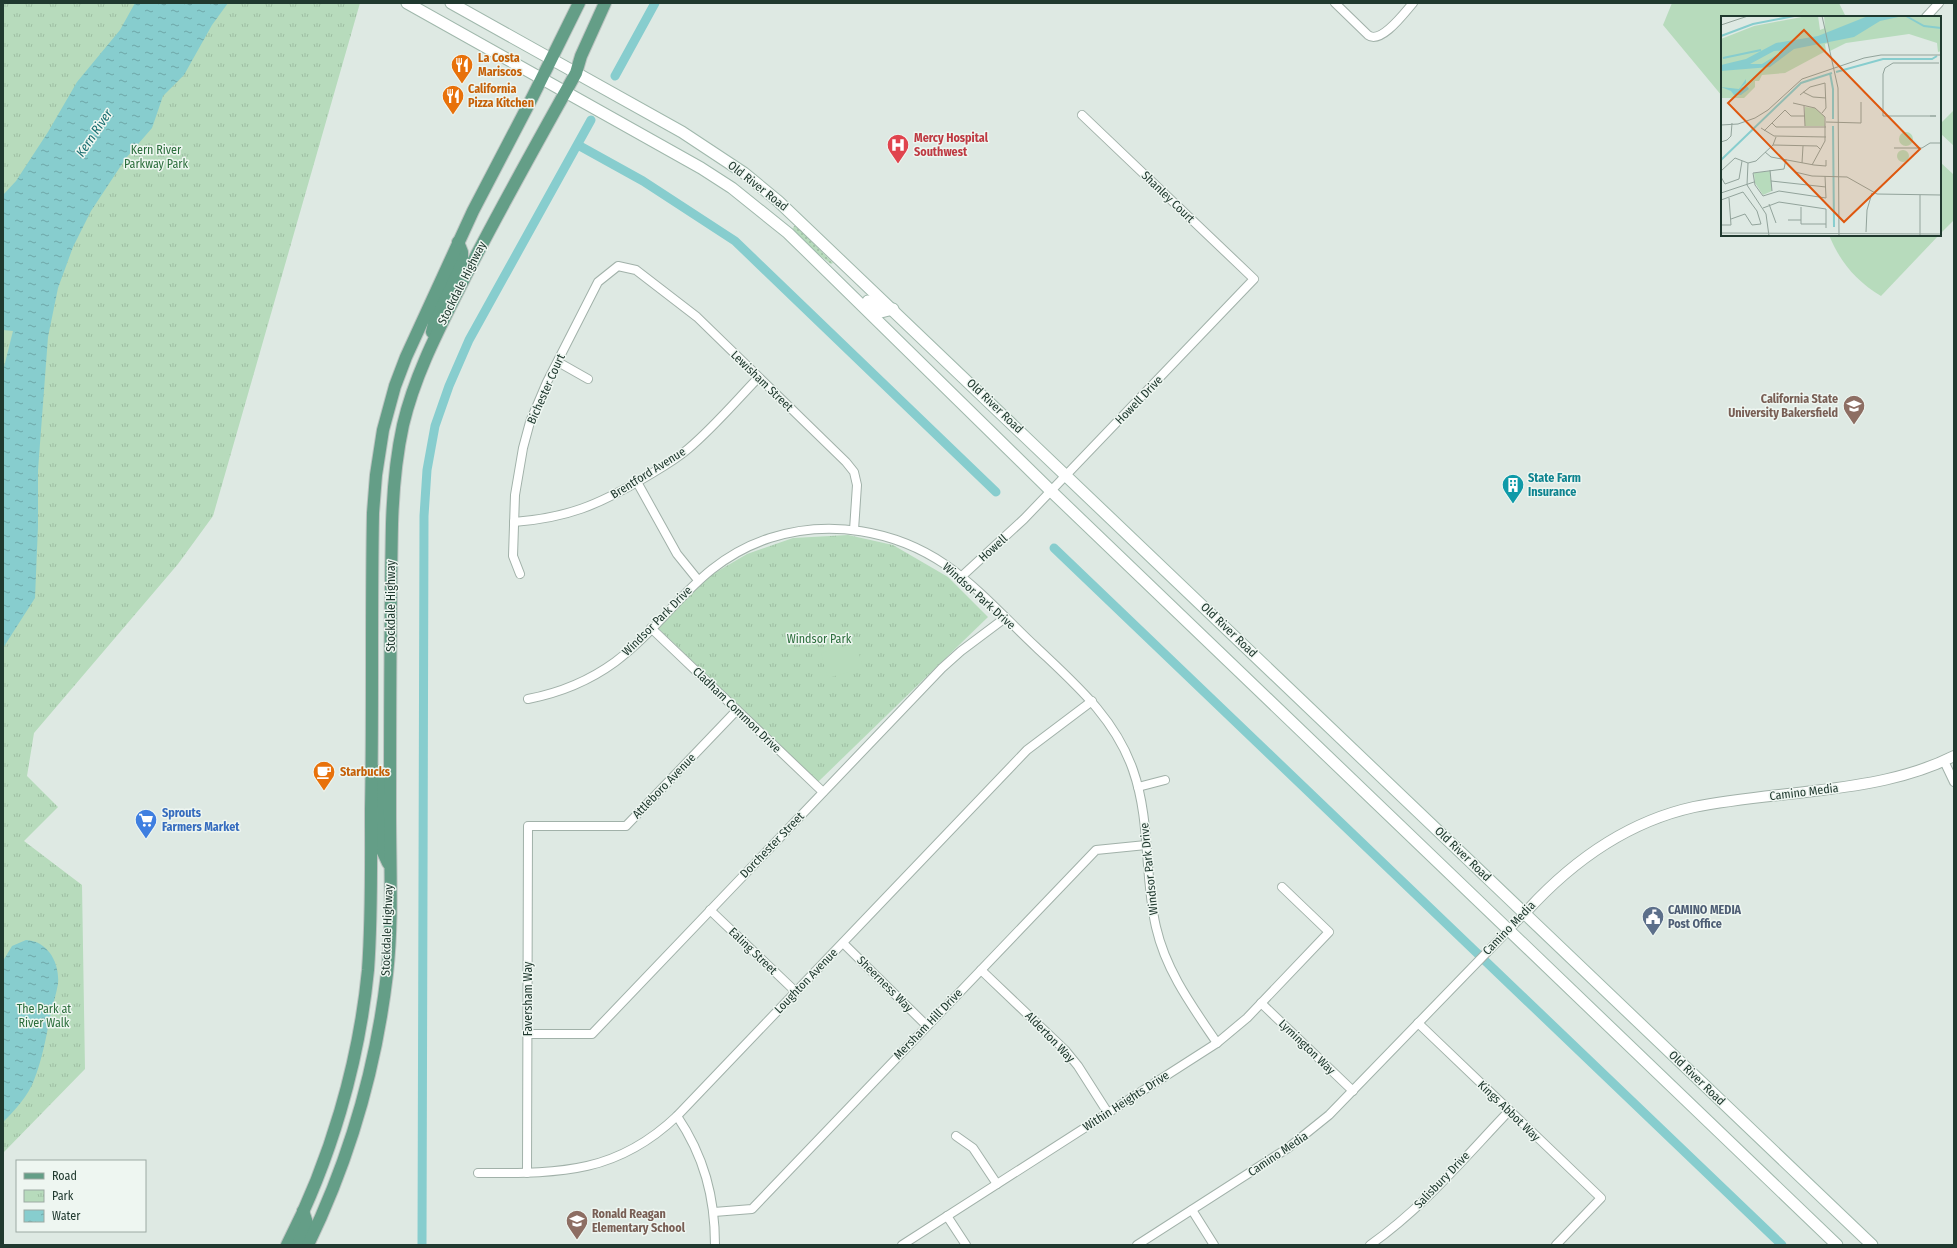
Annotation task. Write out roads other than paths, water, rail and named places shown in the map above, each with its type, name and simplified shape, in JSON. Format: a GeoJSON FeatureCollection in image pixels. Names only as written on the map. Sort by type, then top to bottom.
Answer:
{"type":"FeatureCollection","features":[{"type":"Feature","properties":{"kind":"main road","name":"Old River Road"},"geometry":{"type":"LineString","coordinates":[[407,3],[701,168],[732,188],[788,233],[1051,491],[1837,1245]]}},
{"type":"Feature","properties":{"kind":"main road","name":"Old River Road"},"geometry":{"type":"LineString","coordinates":[[451,3],[682,132],[744,173],[801,221],[1872,1245]]}},
{"type":"Feature","properties":{"kind":"main road","name":"Stockdale Highway"},"geometry":{"type":"LineString","coordinates":[[287,1245],[303,1211],[336,1124],[358,1035],[366,984],[370,931],[373,538],[378,456],[387,414],[400,372],[475,205],[552,60],[579,3]]}},
{"type":"Feature","properties":{"kind":"main road","name":"Stockdale Highway"},"geometry":{"type":"LineString","coordinates":[[308,1245],[329,1199],[348,1146],[364,1093],[376,1043],[387,972],[390,866],[391,558],[394,486],[403,424],[416,383],[432,343],[492,224],[576,73],[581,56],[605,3]]}},
{"type":"Feature","properties":{"kind":"main road"},"geometry":{"type":"LineString","coordinates":[[432,343],[433,324],[462,262],[462,252],[458,242]]}},
{"type":"Feature","properties":{"kind":"main road"},"geometry":{"type":"LineString","coordinates":[[826,270],[844,277],[878,310],[884,312],[893,309]]}},
{"type":"Feature","properties":{"kind":"main road"},"geometry":{"type":"LineString","coordinates":[[372,769],[380,775],[381,848],[390,866]]}},
{"type":"Feature","properties":{"kind":"main road"},"geometry":{"type":"LineString","coordinates":[[298,1245],[308,1223],[303,1211]]}},
{"type":"Feature","properties":{"kind":"street"},"geometry":{"type":"LineString","coordinates":[[1335,3],[1372,38],[1377,38],[1383,34],[1414,3]]}},
{"type":"Feature","properties":{"kind":"street"},"geometry":{"type":"LineString","coordinates":[[1927,16],[1939,3]]}},
{"type":"Feature","properties":{"kind":"street","name":"Shanley Court"},"geometry":{"type":"LineString","coordinates":[[1082,115],[1254,280]]}},
{"type":"Feature","properties":{"kind":"street","name":"Bichester Court"},"geometry":{"type":"LineString","coordinates":[[520,574],[513,556],[515,496],[522,448],[538,402],[598,282],[618,266]]}},
{"type":"Feature","properties":{"kind":"street","name":"Lewisham Street"},"geometry":{"type":"LineString","coordinates":[[618,266],[636,270],[697,317],[846,462],[854,472],[857,484],[854,530]]}},
{"type":"Feature","properties":{"kind":"street","name":"Howell Drive"},"geometry":{"type":"LineString","coordinates":[[1024,519],[1254,280]]}},
{"type":"Feature","properties":{"kind":"street"},"geometry":{"type":"LineString","coordinates":[[558,362],[588,379]]}},
{"type":"Feature","properties":{"kind":"street","name":"Brentford Avenue"},"geometry":{"type":"LineString","coordinates":[[514,522],[540,520],[582,510],[602,502],[637,482],[686,450],[758,378]]}},
{"type":"Feature","properties":{"kind":"street"},"geometry":{"type":"LineString","coordinates":[[637,482],[678,554],[698,580]]}},
{"type":"Feature","properties":{"kind":"street","name":"Howell"},"geometry":{"type":"LineString","coordinates":[[961,577],[1024,519]]}},
{"type":"Feature","properties":{"kind":"street","name":"Windsor Park Drive"},"geometry":{"type":"LineString","coordinates":[[528,699],[561,691],[599,673],[632,648],[698,580],[736,553],[770,538],[811,529],[854,530],[876,534],[912,546],[930,555],[961,577],[1092,701],[1116,733],[1126,751],[1138,787],[1142,805],[1152,909],[1162,948],[1177,982],[1217,1043]]}},
{"type":"Feature","properties":{"kind":"street","name":"Dorchester Street"},"geometry":{"type":"LineString","coordinates":[[528,1034],[592,1034],[942,668],[961,651],[1005,618]]}},
{"type":"Feature","properties":{"kind":"street","name":"Cladham Common Drive"},"geometry":{"type":"LineString","coordinates":[[651,628],[823,792]]}},
{"type":"Feature","properties":{"kind":"street","name":"Loughton Avenue"},"geometry":{"type":"LineString","coordinates":[[478,1173],[552,1172],[576,1169],[615,1158],[654,1136],[678,1116],[1027,750],[1092,701]]}},
{"type":"Feature","properties":{"kind":"street","name":"Attleboro Avenue"},"geometry":{"type":"LineString","coordinates":[[528,826],[626,826],[737,710]]}},
{"type":"Feature","properties":{"kind":"street","name":"Camino Media"},"geometry":{"type":"LineString","coordinates":[[1137,1245],[1299,1140],[1329,1115],[1562,875],[1582,858],[1628,831],[1660,817],[1719,802],[1873,783],[1920,771],[1954,756]]}},
{"type":"Feature","properties":{"kind":"street"},"geometry":{"type":"LineString","coordinates":[[1944,761],[1954,782]]}},
{"type":"Feature","properties":{"kind":"street"},"geometry":{"type":"LineString","coordinates":[[1138,787],[1165,780]]}},
{"type":"Feature","properties":{"kind":"street","name":"Faversham Way"},"geometry":{"type":"LineString","coordinates":[[527,1173],[528,826]]}},
{"type":"Feature","properties":{"kind":"street","name":"Mersham Hill Drive"},"geometry":{"type":"LineString","coordinates":[[714,1212],[752,1209],[1096,850],[1146,845]]}},
{"type":"Feature","properties":{"kind":"street","name":"Within Heights Drive"},"geometry":{"type":"LineString","coordinates":[[902,1245],[1232,1032],[1262,1003],[1329,932],[1282,887]]}},
{"type":"Feature","properties":{"kind":"street","name":"Ealing Street"},"geometry":{"type":"LineString","coordinates":[[710,910],[796,992]]}},
{"type":"Feature","properties":{"kind":"street","name":"Sheerness Way"},"geometry":{"type":"LineString","coordinates":[[843,943],[927,1026]]}},
{"type":"Feature","properties":{"kind":"street","name":"Alderton Way"},"geometry":{"type":"LineString","coordinates":[[981,970],[1065,1050],[1078,1066],[1108,1113]]}},
{"type":"Feature","properties":{"kind":"street","name":"Lymington Way"},"geometry":{"type":"LineString","coordinates":[[1262,1003],[1353,1091]]}},
{"type":"Feature","properties":{"kind":"street","name":"Kings Abbot Way"},"geometry":{"type":"LineString","coordinates":[[1418,1023],[1601,1198],[1556,1245]]}},
{"type":"Feature","properties":{"kind":"street","name":"Salisbury Drive"},"geometry":{"type":"LineString","coordinates":[[1370,1245],[1404,1218],[1427,1197],[1509,1111]]}},
{"type":"Feature","properties":{"kind":"street"},"geometry":{"type":"LineString","coordinates":[[678,1116],[689,1134],[701,1159],[711,1192],[714,1212],[715,1245]]}},
{"type":"Feature","properties":{"kind":"street"},"geometry":{"type":"LineString","coordinates":[[956,1136],[973,1148],[997,1184]]}},
{"type":"Feature","properties":{"kind":"street"},"geometry":{"type":"LineString","coordinates":[[1192,1210],[1214,1245]]}},
{"type":"Feature","properties":{"kind":"street"},"geometry":{"type":"LineString","coordinates":[[947,1216],[966,1245]]}},
{"type":"Feature","properties":{"kind":"water","name":"Kern River"},"geometry":{"type":"Polygon","coordinates":[[[135,3],[228,3],[212,25],[184,75],[163,96],[152,128],[126,158],[91,211],[73,247],[58,288],[48,337],[38,470],[38,526],[35,598],[3,648],[3,371],[13,331],[3,330],[3,195],[16,181],[48,132],[77,82],[120,30],[135,3]]]}},
{"type":"Feature","properties":{"kind":"water"},"geometry":{"type":"Polygon","coordinates":[[[26,940],[41,944],[51,954],[57,968],[58,984],[42,1057],[34,1080],[25,1097],[3,1122],[3,961],[12,946],[26,940]]]}},
{"type":"Feature","properties":{"kind":"waterway"},"geometry":{"type":"LineString","coordinates":[[615,76],[655,3]]}},
{"type":"Feature","properties":{"kind":"waterway"},"geometry":{"type":"LineString","coordinates":[[422,1245],[424,516],[427,470],[435,426],[449,386],[469,340],[591,120]]}},
{"type":"Feature","properties":{"kind":"waterway"},"geometry":{"type":"LineString","coordinates":[[578,145],[643,181],[735,241],[996,492]]}},
{"type":"Feature","properties":{"kind":"waterway"},"geometry":{"type":"LineString","coordinates":[[1054,548],[1782,1245]]}},
{"type":"Feature","properties":{"kind":"place","name":"La Costa Mariscos"},"geometry":{"type":"Point","coordinates":[462,84]}},
{"type":"Feature","properties":{"kind":"place","name":"California Pizza Kitchen"},"geometry":{"type":"Point","coordinates":[453,116]}},
{"type":"Feature","properties":{"kind":"place","name":"Mercy Hospital Southwest"},"geometry":{"type":"Point","coordinates":[898,164]}},
{"type":"Feature","properties":{"kind":"place","name":"California State University Bakersfield"},"geometry":{"type":"Point","coordinates":[1854,426]}},
{"type":"Feature","properties":{"kind":"place","name":"State Farm Insurance"},"geometry":{"type":"Point","coordinates":[1513,504]}},
{"type":"Feature","properties":{"kind":"place","name":"Starbucks"},"geometry":{"type":"Point","coordinates":[324,792]}},
{"type":"Feature","properties":{"kind":"place","name":"Sprouts Farmers Market"},"geometry":{"type":"Point","coordinates":[146,840]}},
{"type":"Feature","properties":{"kind":"place","name":"CAMINO MEDIA Post Office"},"geometry":{"type":"Point","coordinates":[1653,936]}},
{"type":"Feature","properties":{"kind":"place","name":"Ronald Reagan Elementary School"},"geometry":{"type":"Point","coordinates":[577,1240]}},
{"type":"Feature","properties":{"kind":"park label","name":"Kern River Parkway Park"},"geometry":{"type":"Point","coordinates":[156,157]}},
{"type":"Feature","properties":{"kind":"park label","name":"Windsor Park"},"geometry":{"type":"Point","coordinates":[819,639]}},
{"type":"Feature","properties":{"kind":"park label","name":"The Park at River Walk"},"geometry":{"type":"Point","coordinates":[44,1016]}}]}
